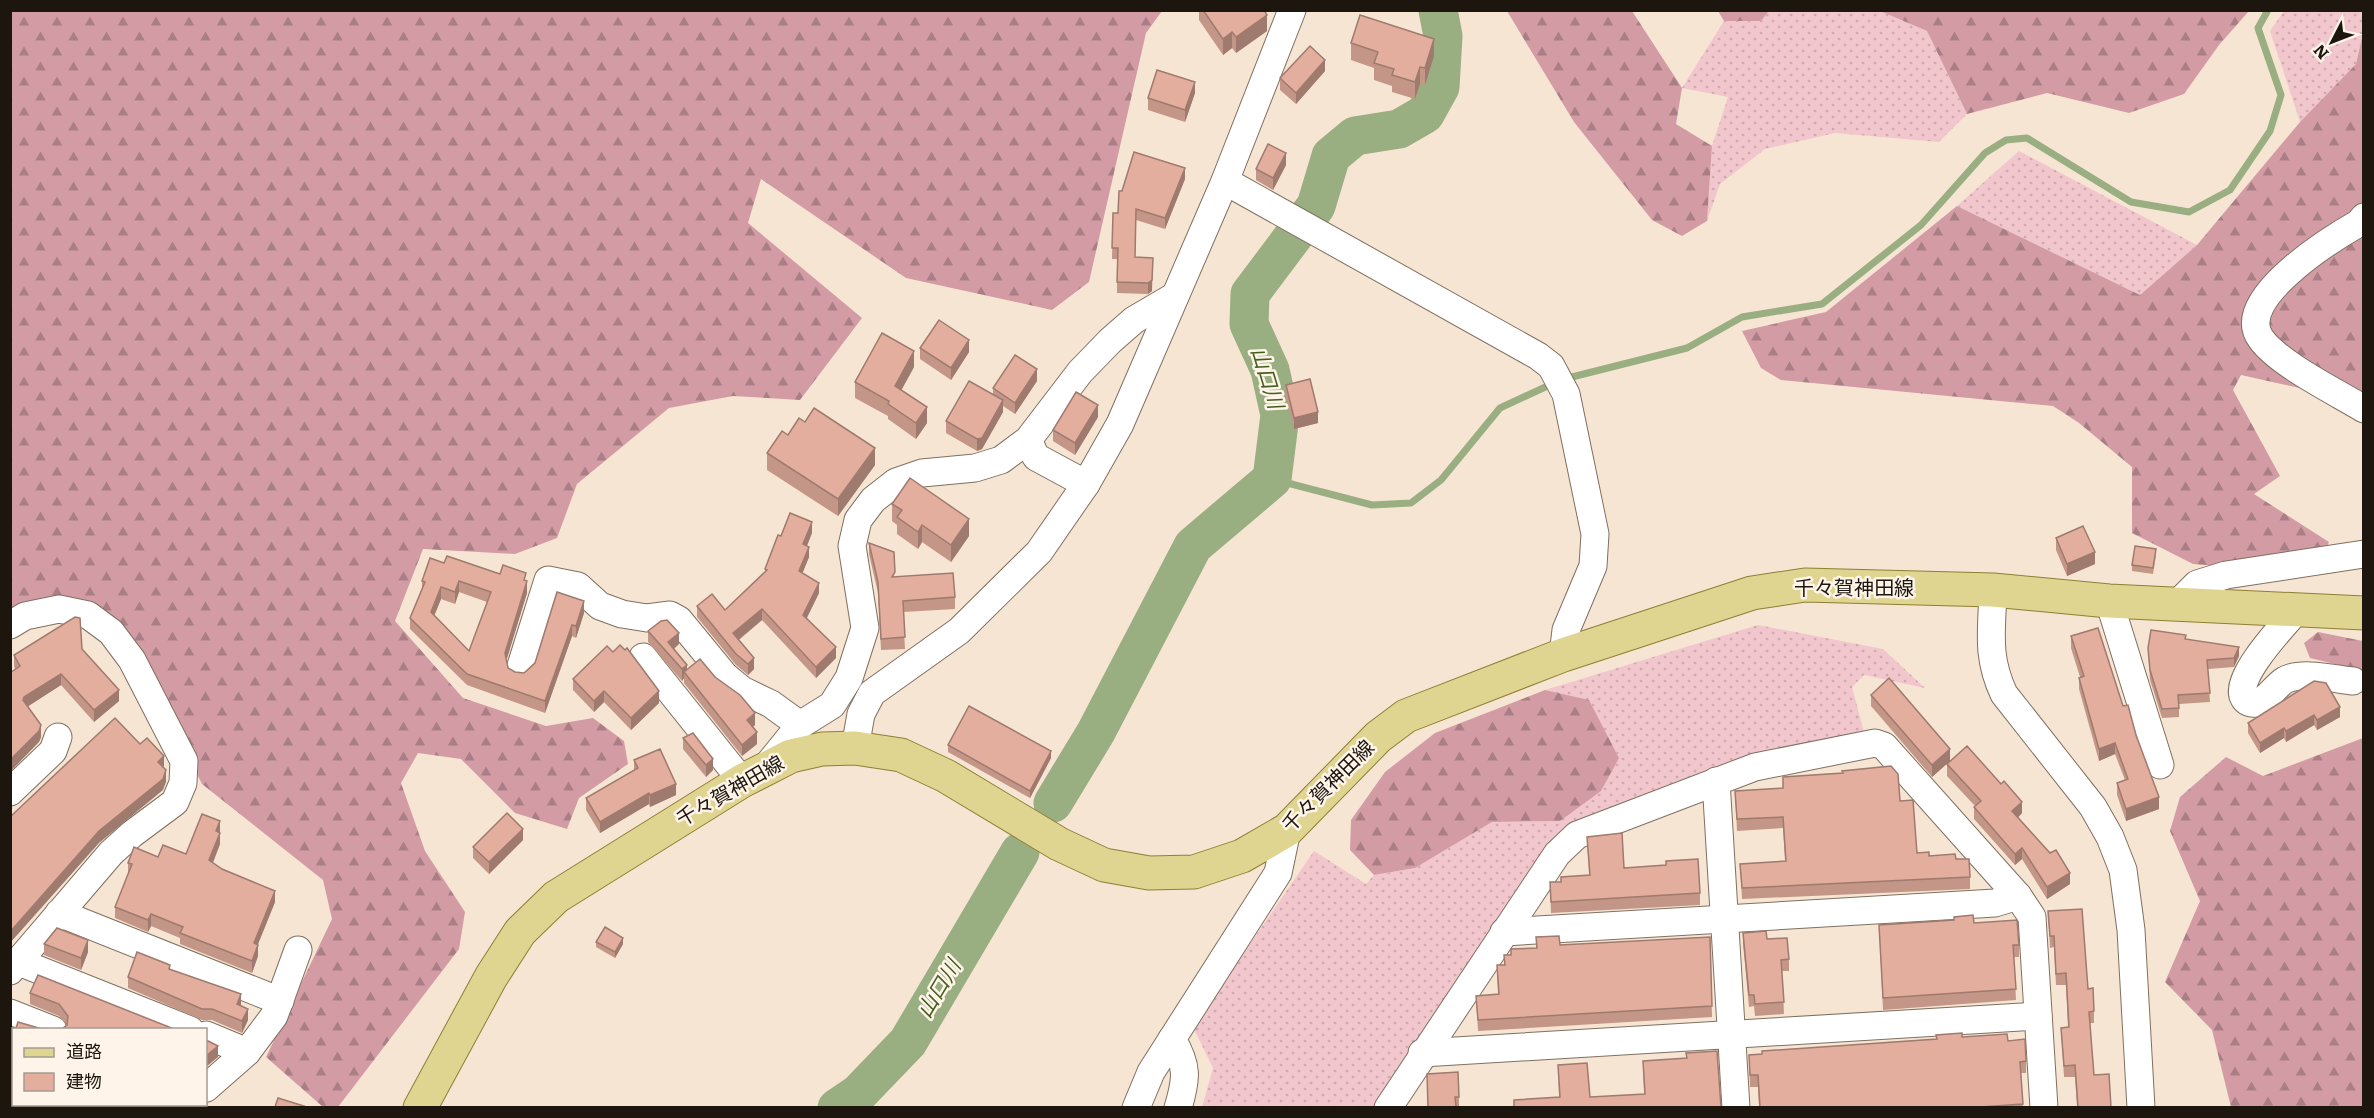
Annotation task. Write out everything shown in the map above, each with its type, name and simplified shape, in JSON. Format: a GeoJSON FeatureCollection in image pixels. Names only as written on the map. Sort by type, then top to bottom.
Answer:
{"type":"FeatureCollection","features":[{"type":"Feature","properties":{"kind":"main road","name":"千々賀神田線"},"geometry":{"type":"LineString","coordinates":[[420,1107],[491,977],[520,932],[556,897],[754,774],[802,754],[855,748],[901,755],[946,776],[1059,844],[1104,865],[1149,873],[1194,872],[1242,856],[1287,830],[1378,737],[1406,716],[1563,655],[1752,593],[1805,585],[1993,590],[2109,602],[2178,603],[2364,613]]}},
{"type":"Feature","properties":{"kind":"street"},"geometry":{"type":"LineString","coordinates":[[643,657],[754,774],[800,725],[832,705],[872,693],[960,631],[1039,552],[1086,484],[1120,424],[1225,181],[1292,10]]}},
{"type":"Feature","properties":{"kind":"street"},"geometry":{"type":"LineString","coordinates":[[1225,181],[1538,356],[1551,366],[1566,394],[1595,534],[1593,566],[1566,630],[1563,655]]}},
{"type":"Feature","properties":{"kind":"street"},"geometry":{"type":"LineString","coordinates":[[2364,217],[2359,223],[2317,247],[2272,289],[2257,312],[2254,326],[2261,340],[2285,361],[2364,409]]}},
{"type":"Feature","properties":{"kind":"street"},"geometry":{"type":"LineString","coordinates":[[832,705],[849,678],[860,650],[865,628],[852,546],[858,520],[873,500],[896,482],[922,472],[975,468],[1001,460],[1028,440],[1080,372],[1110,341],[1134,320],[1175,296]]}},
{"type":"Feature","properties":{"kind":"street"},"geometry":{"type":"LineString","coordinates":[[1028,440],[1036,457],[1086,484]]}},
{"type":"Feature","properties":{"kind":"street"},"geometry":{"type":"LineString","coordinates":[[2178,603],[2197,584],[2226,575],[2364,554]]}},
{"type":"Feature","properties":{"kind":"street"},"geometry":{"type":"LineString","coordinates":[[520,669],[548,580],[578,586],[600,606],[622,614],[647,618],[670,615],[679,620],[725,676],[742,690],[771,704],[800,725]]}},
{"type":"Feature","properties":{"kind":"street"},"geometry":{"type":"LineString","coordinates":[[1993,590],[1991,658],[2004,694],[2093,807],[2110,837],[2123,870],[2131,930],[2141,1107]]}},
{"type":"Feature","properties":{"kind":"street"},"geometry":{"type":"LineString","coordinates":[[2109,602],[2160,765]]}},
{"type":"Feature","properties":{"kind":"street"},"geometry":{"type":"LineString","coordinates":[[10,625],[25,616],[59,609],[88,615],[111,632],[132,660],[184,761],[183,783],[175,802],[111,853],[15,967],[187,1028]]}},
{"type":"Feature","properties":{"kind":"street"},"geometry":{"type":"LineString","coordinates":[[2297,610],[2259,654],[2243,686],[2242,696],[2246,701],[2255,703],[2261,701],[2283,681],[2294,677],[2354,681]]}},
{"type":"Feature","properties":{"kind":"street"},"geometry":{"type":"LineString","coordinates":[[855,748],[861,714],[872,693]]}},
{"type":"Feature","properties":{"kind":"street"},"geometry":{"type":"LineString","coordinates":[[10,792],[53,751],[58,737]]}},
{"type":"Feature","properties":{"kind":"street"},"geometry":{"type":"LineString","coordinates":[[1388,1107],[1557,854],[1577,835],[1755,767],[1875,743],[1884,746],[2018,896],[2031,917],[2044,1107]]}},
{"type":"Feature","properties":{"kind":"street"},"geometry":{"type":"LineString","coordinates":[[1716,781],[1736,1107]]}},
{"type":"Feature","properties":{"kind":"street"},"geometry":{"type":"LineString","coordinates":[[1136,1107],[1151,1072],[1278,873],[1287,830]]}},
{"type":"Feature","properties":{"kind":"street"},"geometry":{"type":"LineString","coordinates":[[1504,932],[1995,903],[2018,896]]}},
{"type":"Feature","properties":{"kind":"street"},"geometry":{"type":"LineString","coordinates":[[59,913],[280,1001]]}},
{"type":"Feature","properties":{"kind":"street"},"geometry":{"type":"LineString","coordinates":[[207,1087],[247,1052],[274,1016],[298,950]]}},
{"type":"Feature","properties":{"kind":"street"},"geometry":{"type":"LineString","coordinates":[[10,1013],[50,1028]]}},
{"type":"Feature","properties":{"kind":"street"},"geometry":{"type":"LineString","coordinates":[[1422,1053],[2038,1016]]}},
{"type":"Feature","properties":{"kind":"street"},"geometry":{"type":"LineString","coordinates":[[207,1035],[247,1052]]}},
{"type":"Feature","properties":{"kind":"street"},"geometry":{"type":"LineString","coordinates":[[1172,1039],[1184,1060],[1184,1088],[1178,1107]]}},
{"type":"Feature","properties":{"kind":"shaded area"},"geometry":{"type":"Polygon","coordinates":[[[1769,11],[1880,11],[1927,31],[1967,114],[1939,142],[1835,133],[1765,149],[1720,184],[1707,221],[1712,146],[1728,97],[1682,88],[1724,21],[1761,21],[1769,11]]]}},
{"type":"Feature","properties":{"kind":"shaded area"},"geometry":{"type":"Polygon","coordinates":[[[2284,11],[2363,11],[2363,33],[2356,64],[2300,122],[2270,31],[2284,11]]]}},
{"type":"Feature","properties":{"kind":"shaded area"},"geometry":{"type":"Polygon","coordinates":[[[2019,151],[2197,245],[2140,295],[1957,206],[2019,151]]]}},
{"type":"Feature","properties":{"kind":"shaded area"},"geometry":{"type":"Polygon","coordinates":[[[1758,625],[1883,649],[1925,688],[1864,675],[1852,687],[1865,736],[1566,833],[1377,1107],[1202,1107],[1213,1068],[1193,1027],[1314,851],[1366,884],[1374,875],[1415,868],[1492,822],[1560,821],[1619,758],[1589,701],[1545,690],[1758,625]]]}},
{"type":"Feature","properties":{"kind":"green space"},"geometry":{"type":"Polygon","coordinates":[[[11,11],[1162,11],[1146,33],[1089,282],[1052,310],[906,278],[761,179],[748,223],[862,318],[800,400],[733,396],[669,408],[577,484],[557,538],[515,554],[423,549],[395,621],[463,698],[546,726],[593,718],[624,741],[628,764],[579,798],[567,829],[515,813],[461,759],[418,753],[401,783],[425,851],[465,912],[459,949],[338,1107],[323,1107],[266,1057],[332,919],[323,880],[202,784],[127,636],[92,606],[55,595],[11,631],[11,11]]]}},
{"type":"Feature","properties":{"kind":"green space"},"geometry":{"type":"Polygon","coordinates":[[[1507,11],[1632,11],[1682,88],[1676,124],[1712,146],[1707,221],[1682,236],[1652,220],[1574,122],[1507,11]]]}},
{"type":"Feature","properties":{"kind":"green space"},"geometry":{"type":"Polygon","coordinates":[[[1718,11],[1769,11],[1761,21],[1724,21],[1718,11]]]}},
{"type":"Feature","properties":{"kind":"green space"},"geometry":{"type":"Polygon","coordinates":[[[1880,11],[2249,11],[2219,45],[2184,94],[2129,113],[2047,93],[1967,114],[1927,31],[1880,11]]]}},
{"type":"Feature","properties":{"kind":"green space"},"geometry":{"type":"Polygon","coordinates":[[[2363,33],[2363,402],[2241,375],[2233,390],[2280,476],[2254,494],[2329,542],[2316,573],[2193,564],[2132,533],[2132,467],[2079,423],[2053,406],[1781,380],[1761,368],[1742,331],[1826,312],[1957,206],[2140,295],[2197,245],[2300,122],[2356,64],[2363,33]]]}},
{"type":"Feature","properties":{"kind":"green space"},"geometry":{"type":"Polygon","coordinates":[[[2318,632],[2363,641],[2363,671],[2310,658],[2304,643],[2318,632]]]}},
{"type":"Feature","properties":{"kind":"green space"},"geometry":{"type":"Polygon","coordinates":[[[1545,690],[1589,700],[1619,758],[1601,791],[1560,821],[1492,822],[1415,868],[1374,875],[1350,850],[1351,820],[1385,772],[1435,733],[1545,690]]]}},
{"type":"Feature","properties":{"kind":"green space"},"geometry":{"type":"Polygon","coordinates":[[[2363,738],[2363,1107],[2231,1107],[2212,1030],[2165,982],[2200,901],[2170,831],[2180,797],[2226,757],[2263,776],[2363,738]]]}},
{"type":"Feature","properties":{"kind":"building"},"geometry":{"type":"Polygon","coordinates":[[[1203,10],[1264,10],[1267,15],[1236,37],[1232,32],[1223,39],[1203,10]]]}},
{"type":"Feature","properties":{"kind":"building"},"geometry":{"type":"Polygon","coordinates":[[[1360,15],[1434,39],[1425,68],[1420,67],[1415,82],[1392,75],[1394,69],[1374,63],[1378,52],[1351,43],[1360,15]]]}},
{"type":"Feature","properties":{"kind":"building"},"geometry":{"type":"Polygon","coordinates":[[[1310,46],[1325,60],[1296,93],[1280,78],[1310,46]]]}},
{"type":"Feature","properties":{"kind":"building"},"geometry":{"type":"Polygon","coordinates":[[[1157,70],[1195,82],[1185,110],[1148,98],[1157,70]]]}},
{"type":"Feature","properties":{"kind":"building"},"geometry":{"type":"Polygon","coordinates":[[[1268,144],[1286,153],[1273,178],[1256,169],[1268,144]]]}},
{"type":"Feature","properties":{"kind":"building"},"geometry":{"type":"Polygon","coordinates":[[[1134,152],[1185,168],[1165,218],[1136,209],[1135,257],[1153,258],[1152,280],[1148,283],[1117,282],[1118,248],[1112,248],[1113,213],[1118,213],[1119,191],[1122,191],[1134,152]]]}},
{"type":"Feature","properties":{"kind":"building"},"geometry":{"type":"Polygon","coordinates":[[[939,320],[969,340],[951,368],[920,348],[939,320]]]}},
{"type":"Feature","properties":{"kind":"building"},"geometry":{"type":"Polygon","coordinates":[[[882,333],[914,351],[895,386],[927,407],[916,423],[888,404],[889,401],[855,382],[882,333]]]}},
{"type":"Feature","properties":{"kind":"building"},"geometry":{"type":"Polygon","coordinates":[[[1015,355],[1037,369],[1015,403],[993,388],[1015,355]]]}},
{"type":"Feature","properties":{"kind":"building"},"geometry":{"type":"Polygon","coordinates":[[[1310,379],[1318,412],[1294,418],[1286,385],[1310,379]]]}},
{"type":"Feature","properties":{"kind":"building"},"geometry":{"type":"Polygon","coordinates":[[[969,381],[1003,400],[982,438],[977,439],[946,421],[969,381]]]}},
{"type":"Feature","properties":{"kind":"building"},"geometry":{"type":"Polygon","coordinates":[[[1076,392],[1098,405],[1075,443],[1053,430],[1076,392]]]}},
{"type":"Feature","properties":{"kind":"building"},"geometry":{"type":"Polygon","coordinates":[[[814,408],[875,448],[838,499],[767,453],[782,431],[788,435],[799,418],[805,422],[814,408]]]}},
{"type":"Feature","properties":{"kind":"building"},"geometry":{"type":"Polygon","coordinates":[[[910,478],[969,519],[951,545],[922,525],[918,532],[897,517],[902,510],[892,504],[910,478]]]}},
{"type":"Feature","properties":{"kind":"building"},"geometry":{"type":"Polygon","coordinates":[[[790,513],[812,522],[803,544],[809,547],[799,571],[819,583],[803,615],[836,647],[816,667],[762,609],[733,633],[754,658],[748,664],[736,654],[697,606],[712,594],[725,610],[767,570],[765,569],[778,535],[781,536],[790,513]]]}},
{"type":"Feature","properties":{"kind":"building"},"geometry":{"type":"Polygon","coordinates":[[[2083,526],[2095,552],[2067,564],[2056,538],[2083,526]]]}},
{"type":"Feature","properties":{"kind":"building"},"geometry":{"type":"Polygon","coordinates":[[[869,543],[894,552],[895,572],[892,577],[953,573],[955,597],[903,601],[905,637],[881,639],[878,582],[869,543]]]}},
{"type":"Feature","properties":{"kind":"building"},"geometry":{"type":"Polygon","coordinates":[[[2135,546],[2156,549],[2153,568],[2132,565],[2135,546]]]}},
{"type":"Feature","properties":{"kind":"building"},"geometry":{"type":"Polygon","coordinates":[[[447,556],[500,574],[503,565],[526,573],[524,580],[527,581],[505,653],[508,668],[515,672],[524,673],[535,663],[557,592],[584,601],[576,626],[572,625],[545,701],[467,674],[410,618],[425,582],[422,581],[430,558],[444,563],[447,556]],[[459,581],[455,592],[441,587],[431,612],[469,651],[491,592],[459,581]]]}},
{"type":"Feature","properties":{"kind":"building"},"geometry":{"type":"Polygon","coordinates":[[[75,617],[80,618],[82,649],[119,690],[94,710],[61,674],[24,697],[23,700],[41,725],[39,731],[10,760],[10,673],[20,666],[14,655],[75,617]]]}},
{"type":"Feature","properties":{"kind":"building"},"geometry":{"type":"Polygon","coordinates":[[[667,620],[679,633],[668,642],[687,665],[682,669],[648,631],[661,621],[667,620]]]}},
{"type":"Feature","properties":{"kind":"building"},"geometry":{"type":"Polygon","coordinates":[[[2098,628],[2123,706],[2128,705],[2136,735],[2159,797],[2126,809],[2117,783],[2128,779],[2115,743],[2099,749],[2079,678],[2084,676],[2071,636],[2098,628]]]}},
{"type":"Feature","properties":{"kind":"building"},"geometry":{"type":"Polygon","coordinates":[[[2151,630],[2186,635],[2185,639],[2239,647],[2234,658],[2207,660],[2210,693],[2178,695],[2179,708],[2162,709],[2150,670],[2148,648],[2151,630]]]}},
{"type":"Feature","properties":{"kind":"building"},"geometry":{"type":"Polygon","coordinates":[[[620,645],[625,650],[627,648],[659,691],[631,718],[604,691],[594,701],[573,679],[607,646],[613,652],[620,645]]]}},
{"type":"Feature","properties":{"kind":"building"},"geometry":{"type":"Polygon","coordinates":[[[700,659],[715,677],[740,695],[755,713],[747,720],[757,732],[742,745],[684,672],[700,659]]]}},
{"type":"Feature","properties":{"kind":"building"},"geometry":{"type":"Polygon","coordinates":[[[1889,678],[1950,749],[1932,765],[1871,695],[1889,678]]]}},
{"type":"Feature","properties":{"kind":"building"},"geometry":{"type":"Polygon","coordinates":[[[2314,681],[2326,683],[2340,707],[2317,720],[2314,715],[2286,731],[2284,728],[2260,743],[2248,723],[2314,681]]]}},
{"type":"Feature","properties":{"kind":"building"},"geometry":{"type":"Polygon","coordinates":[[[969,706],[1051,751],[1030,791],[948,745],[969,706]]]}},
{"type":"Feature","properties":{"kind":"building"},"geometry":{"type":"Polygon","coordinates":[[[115,718],[140,744],[147,738],[164,756],[158,762],[166,770],[163,779],[99,831],[10,932],[10,817],[115,718]]]}},
{"type":"Feature","properties":{"kind":"building"},"geometry":{"type":"Polygon","coordinates":[[[693,733],[713,759],[706,765],[683,738],[693,733]]]}},
{"type":"Feature","properties":{"kind":"building"},"geometry":{"type":"Polygon","coordinates":[[[1967,746],[2001,784],[2004,781],[2022,802],[2012,811],[2050,853],[2056,850],[2070,873],[2047,887],[2022,848],[2015,854],[1974,807],[1981,801],[1947,764],[1967,746]]]}},
{"type":"Feature","properties":{"kind":"building"},"geometry":{"type":"Polygon","coordinates":[[[660,749],[676,784],[650,795],[649,793],[600,822],[586,798],[638,768],[634,760],[660,749]]]}},
{"type":"Feature","properties":{"kind":"building"},"geometry":{"type":"Polygon","coordinates":[[[1891,766],[1898,774],[1900,801],[1913,800],[1917,853],[1929,852],[1929,856],[1955,854],[1956,859],[1969,859],[1970,877],[1742,888],[1740,864],[1786,861],[1783,817],[1737,819],[1735,791],[1783,788],[1783,777],[1843,773],[1842,771],[1891,766]]]}},
{"type":"Feature","properties":{"kind":"building"},"geometry":{"type":"Polygon","coordinates":[[[507,813],[523,829],[489,862],[473,847],[507,813]]]}},
{"type":"Feature","properties":{"kind":"building"},"geometry":{"type":"Polygon","coordinates":[[[202,814],[220,821],[216,831],[220,833],[209,860],[222,869],[275,891],[254,943],[258,945],[252,961],[180,933],[183,927],[151,914],[148,920],[115,907],[132,864],[128,863],[134,847],[158,857],[163,845],[186,854],[202,814]]]}},
{"type":"Feature","properties":{"kind":"building"},"geometry":{"type":"Polygon","coordinates":[[[1622,833],[1624,868],[1666,865],[1666,861],[1698,859],[1700,893],[1551,902],[1550,882],[1561,882],[1561,877],[1590,875],[1587,837],[1622,833]]]}},
{"type":"Feature","properties":{"kind":"building"},"geometry":{"type":"Polygon","coordinates":[[[2082,909],[2088,989],[2093,988],[2094,1011],[2089,1012],[2094,1075],[2109,1074],[2111,1107],[2078,1107],[2075,1065],[2064,1066],[2061,1028],[2069,1027],[2066,973],[2056,974],[2054,936],[2050,936],[2048,911],[2082,909]]]}},
{"type":"Feature","properties":{"kind":"building"},"geometry":{"type":"Polygon","coordinates":[[[1973,915],[1974,923],[2017,920],[2019,945],[2013,945],[2016,989],[1883,998],[1879,925],[1954,920],[1954,917],[1973,915]]]}},
{"type":"Feature","properties":{"kind":"building"},"geometry":{"type":"Polygon","coordinates":[[[605,927],[623,938],[615,952],[596,942],[605,927]]]}},
{"type":"Feature","properties":{"kind":"building"},"geometry":{"type":"Polygon","coordinates":[[[57,928],[88,940],[81,958],[44,944],[57,928]]]}},
{"type":"Feature","properties":{"kind":"building"},"geometry":{"type":"Polygon","coordinates":[[[1766,931],[1767,939],[1787,938],[1789,959],[1781,960],[1784,1002],[1755,1004],[1754,995],[1749,995],[1743,933],[1766,931]]]}},
{"type":"Feature","properties":{"kind":"building"},"geometry":{"type":"Polygon","coordinates":[[[1559,936],[1560,945],[1710,937],[1712,1006],[1478,1020],[1476,996],[1499,994],[1497,965],[1505,965],[1504,955],[1511,955],[1511,949],[1537,948],[1536,937],[1559,936]]]}},
{"type":"Feature","properties":{"kind":"building"},"geometry":{"type":"Polygon","coordinates":[[[137,952],[170,965],[169,969],[241,994],[237,1004],[248,1009],[242,1021],[212,1009],[202,1009],[128,977],[137,952]]]}},
{"type":"Feature","properties":{"kind":"building"},"geometry":{"type":"Polygon","coordinates":[[[38,975],[171,1028],[63,1028],[67,1025],[68,1016],[59,1004],[30,993],[38,975]]]}},
{"type":"Feature","properties":{"kind":"building"},"geometry":{"type":"Polygon","coordinates":[[[18,1022],[39,1028],[16,1028],[18,1022]]]}},
{"type":"Feature","properties":{"kind":"building"},"geometry":{"type":"Polygon","coordinates":[[[10,1026],[16,1028],[12,1028],[12,1048],[10,1048],[10,1026]]]}},
{"type":"Feature","properties":{"kind":"building"},"geometry":{"type":"Polygon","coordinates":[[[1962,1033],[1962,1037],[2007,1034],[2008,1041],[2025,1039],[2026,1061],[2020,1062],[2023,1104],[1980,1107],[1760,1107],[1758,1075],[1750,1075],[1749,1055],[1762,1054],[1762,1051],[1937,1039],[1936,1035],[1962,1033]]]}},
{"type":"Feature","properties":{"kind":"building"},"geometry":{"type":"Polygon","coordinates":[[[207,1040],[218,1046],[207,1055],[207,1040]]]}},
{"type":"Feature","properties":{"kind":"building"},"geometry":{"type":"Polygon","coordinates":[[[1717,1051],[1721,1107],[1514,1107],[1514,1100],[1560,1097],[1558,1065],[1587,1063],[1590,1097],[1645,1094],[1643,1061],[1687,1058],[1686,1053],[1717,1051]]]}},
{"type":"Feature","properties":{"kind":"building"},"geometry":{"type":"Polygon","coordinates":[[[1458,1072],[1459,1097],[1455,1097],[1456,1107],[1428,1107],[1427,1074],[1458,1072]]]}},
{"type":"Feature","properties":{"kind":"building"},"geometry":{"type":"Polygon","coordinates":[[[12,1078],[12,1106],[83,1107],[10,1107],[10,1079],[12,1078]]]}},
{"type":"Feature","properties":{"kind":"building"},"geometry":{"type":"Polygon","coordinates":[[[278,1098],[307,1107],[275,1107],[278,1098]]]}},
{"type":"Feature","properties":{"kind":"building"},"geometry":{"type":"Polygon","coordinates":[[[107,1106],[165,1106],[164,1107],[107,1106]]]}},
{"type":"Feature","properties":{"kind":"waterway","name":"山口川"},"geometry":{"type":"LineString","coordinates":[[1053,803],[1096,732],[1193,546],[1272,479],[1280,415],[1270,370],[1249,324],[1250,294],[1316,206],[1331,156],[1355,136],[1399,129],[1425,114],[1440,87],[1443,36],[1438,10]]}},
{"type":"Feature","properties":{"kind":"waterway"},"geometry":{"type":"LineString","coordinates":[[1564,379],[1687,348],[1742,317],[1822,304],[1921,225],[1985,153],[2006,140],[2027,138],[2131,202],[2189,212],[2230,190],[2270,131],[2281,95],[2258,28],[2268,10]]}},
{"type":"Feature","properties":{"kind":"waterway"},"geometry":{"type":"LineString","coordinates":[[1272,479],[1372,505],[1411,503],[1441,480],[1500,408],[1554,383]]}},
{"type":"Feature","properties":{"kind":"waterway","name":"山口川"},"geometry":{"type":"LineString","coordinates":[[837,1108],[859,1093],[908,1042],[1020,852]]}}]}
